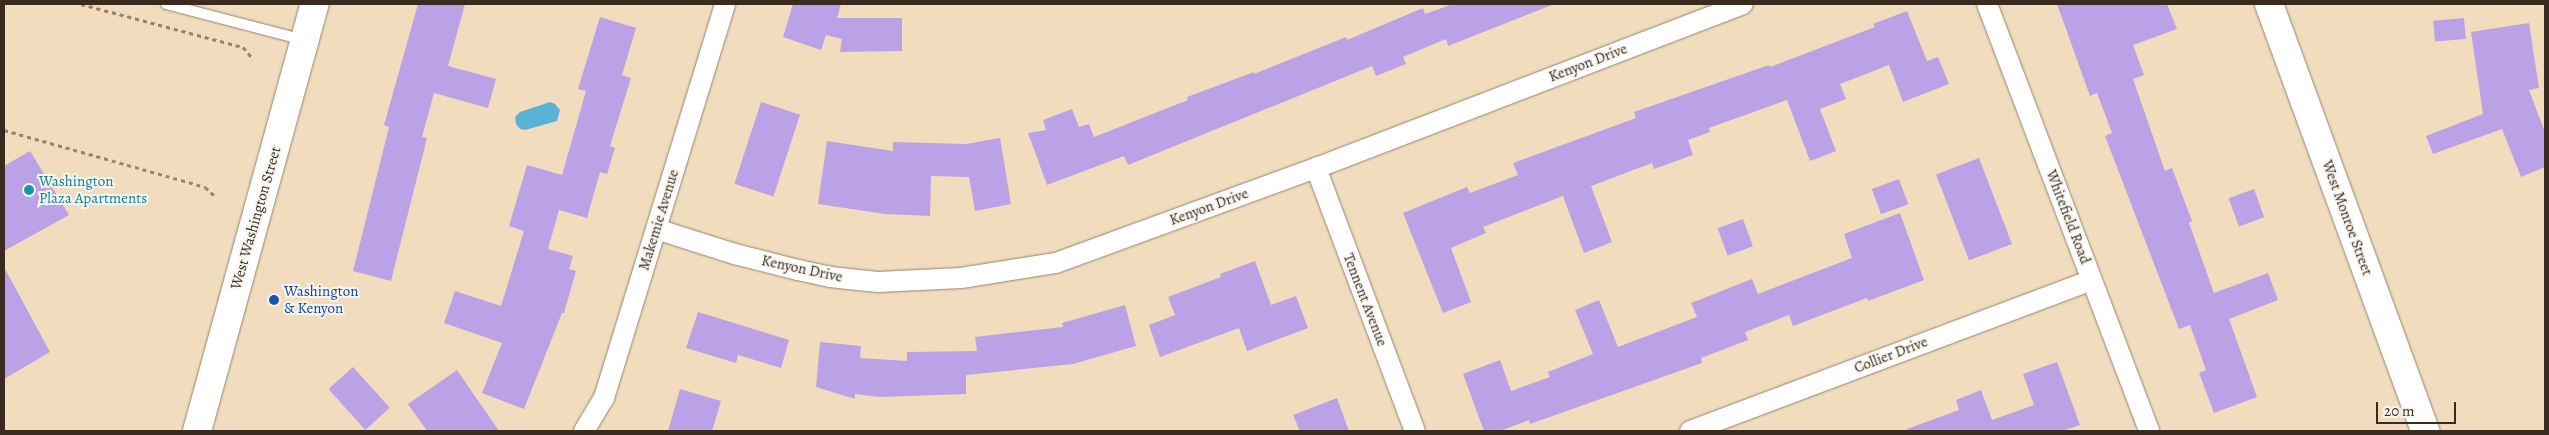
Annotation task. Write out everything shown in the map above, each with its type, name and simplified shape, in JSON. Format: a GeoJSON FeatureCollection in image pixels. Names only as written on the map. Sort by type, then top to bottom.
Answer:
{"type":"FeatureCollection","features":[{"type":"Feature","properties":{"kind":"street","name":"West Washington Street"},"geometry":{"type":"LineString","coordinates":[[197,431],[315,4]]}},
{"type":"Feature","properties":{"kind":"street","name":"Makemie Avenue"},"geometry":{"type":"LineString","coordinates":[[584,431],[604,398],[725,4]]}},
{"type":"Feature","properties":{"kind":"street","name":"Kenyon Drive"},"geometry":{"type":"LineString","coordinates":[[656,229],[735,254],[830,277],[878,282],[961,278],[1056,264],[1316,168],[1743,4]]}},
{"type":"Feature","properties":{"kind":"street","name":"Whitefield Road"},"geometry":{"type":"LineString","coordinates":[[1987,4],[2149,431]]}},
{"type":"Feature","properties":{"kind":"street","name":"West Monroe Street"},"geometry":{"type":"LineString","coordinates":[[2269,4],[2425,431]]}},
{"type":"Feature","properties":{"kind":"street","name":"Tennent Avenue"},"geometry":{"type":"LineString","coordinates":[[1316,168],[1415,431]]}},
{"type":"Feature","properties":{"kind":"street","name":"Collier Drive"},"geometry":{"type":"LineString","coordinates":[[1690,431],[2092,280]]}},
{"type":"Feature","properties":{"kind":"lane"},"geometry":{"type":"LineString","coordinates":[[166,4],[305,40]]}},
{"type":"Feature","properties":{"kind":"path"},"geometry":{"type":"LineString","coordinates":[[81,4],[244,47],[253,59]]}},
{"type":"Feature","properties":{"kind":"path"},"geometry":{"type":"LineString","coordinates":[[4,130],[205,187],[214,195]]}},
{"type":"Feature","properties":{"kind":"water"},"geometry":{"type":"Polygon","coordinates":[[[550,102],[555,104],[560,110],[557,121],[525,130],[520,129],[516,124],[515,117],[520,112],[550,102]]]}},
{"type":"Feature","properties":{"kind":"building"},"geometry":{"type":"Polygon","coordinates":[[[418,4],[465,4],[448,66],[496,79],[488,108],[434,93],[422,137],[427,138],[391,281],[353,271],[389,127],[384,125],[418,4]]]}},
{"type":"Feature","properties":{"kind":"building"},"geometry":{"type":"Polygon","coordinates":[[[793,4],[841,4],[837,18],[902,18],[902,51],[840,52],[842,39],[826,35],[821,50],[783,37],[793,4]]]}},
{"type":"Feature","properties":{"kind":"building"},"geometry":{"type":"Polygon","coordinates":[[[1453,4],[1552,5],[1448,46],[1446,39],[1403,57],[1406,64],[1376,76],[1372,66],[1128,165],[1124,156],[1047,185],[1028,133],[1046,130],[1043,120],[1072,109],[1079,127],[1089,124],[1094,137],[1188,100],[1187,97],[1254,72],[1254,74],[1346,37],[1347,40],[1423,8],[1425,14],[1453,4]]]}},
{"type":"Feature","properties":{"kind":"building"},"geometry":{"type":"Polygon","coordinates":[[[2057,4],[2167,4],[2177,29],[2133,45],[2144,75],[2133,79],[2165,171],[2172,168],[2192,221],[2189,223],[2214,293],[2268,273],[2278,300],[2229,319],[2257,397],[2214,413],[2199,373],[2206,370],[2190,325],[2179,329],[2105,136],[2112,133],[2097,93],[2090,96],[2057,4]]]}},
{"type":"Feature","properties":{"kind":"building"},"geometry":{"type":"Polygon","coordinates":[[[1907,11],[1927,61],[1938,57],[1949,84],[1903,102],[1889,65],[1840,84],[1846,99],[1820,109],[1836,151],[1810,161],[1787,100],[1709,128],[1710,132],[1688,140],[1693,155],[1654,169],[1652,163],[1591,186],[1612,242],[1584,253],[1563,196],[1483,227],[1486,233],[1451,248],[1471,302],[1443,313],[1403,213],[1467,187],[1470,193],[1518,175],[1513,163],[1636,118],[1634,112],[1769,65],[1770,67],[1875,27],[1873,24],[1907,11]]]}},
{"type":"Feature","properties":{"kind":"building"},"geometry":{"type":"Polygon","coordinates":[[[600,17],[636,28],[622,75],[631,78],[610,146],[615,148],[607,174],[600,172],[587,218],[559,210],[548,249],[573,256],[569,269],[576,271],[564,313],[562,313],[524,409],[482,393],[502,343],[444,323],[455,291],[501,306],[524,231],[509,226],[527,165],[562,175],[586,91],[578,89],[600,17]]]}},
{"type":"Feature","properties":{"kind":"building"},"geometry":{"type":"Polygon","coordinates":[[[2464,18],[2466,39],[2435,42],[2433,21],[2464,18]]]}},
{"type":"Feature","properties":{"kind":"building"},"geometry":{"type":"Polygon","coordinates":[[[2529,23],[2539,88],[2529,90],[2545,132],[2545,167],[2521,177],[2502,129],[2433,154],[2426,136],[2483,114],[2471,32],[2529,23]]]}},
{"type":"Feature","properties":{"kind":"building"},"geometry":{"type":"Polygon","coordinates":[[[761,102],[800,115],[773,196],[734,184],[761,102]]]}},
{"type":"Feature","properties":{"kind":"building"},"geometry":{"type":"Polygon","coordinates":[[[1000,138],[1011,204],[975,211],[969,177],[931,176],[930,216],[885,214],[818,204],[827,141],[893,151],[893,142],[966,144],[1000,138]]]}},
{"type":"Feature","properties":{"kind":"building","name":"Washington Plaza Apartments"},"geometry":{"type":"Polygon","coordinates":[[[30,151],[69,215],[4,251],[4,166],[30,151]]]}},
{"type":"Feature","properties":{"kind":"building"},"geometry":{"type":"Polygon","coordinates":[[[1979,158],[2012,244],[1969,260],[1936,174],[1979,158]]]}},
{"type":"Feature","properties":{"kind":"building"},"geometry":{"type":"Polygon","coordinates":[[[1899,179],[1908,204],[1881,214],[1872,189],[1899,179]]]}},
{"type":"Feature","properties":{"kind":"building"},"geometry":{"type":"Polygon","coordinates":[[[2254,189],[2264,217],[2239,226],[2229,198],[2254,189]]]}},
{"type":"Feature","properties":{"kind":"building"},"geometry":{"type":"Polygon","coordinates":[[[1900,213],[1924,280],[1868,301],[1867,298],[1793,326],[1789,315],[1745,332],[1748,340],[1701,358],[1702,363],[1530,424],[1529,420],[1500,431],[1484,431],[1463,374],[1500,360],[1511,391],[1550,377],[1548,372],[1593,354],[1575,310],[1599,300],[1618,347],[1697,317],[1691,303],[1752,279],[1758,294],[1852,258],[1844,234],[1900,213]]]}},
{"type":"Feature","properties":{"kind":"building"},"geometry":{"type":"Polygon","coordinates":[[[1743,219],[1753,246],[1728,255],[1718,228],[1743,219]]]}},
{"type":"Feature","properties":{"kind":"building"},"geometry":{"type":"Polygon","coordinates":[[[1255,261],[1271,305],[1296,296],[1308,328],[1247,351],[1239,328],[1160,357],[1149,325],[1175,315],[1168,297],[1221,277],[1220,274],[1255,261]]]}},
{"type":"Feature","properties":{"kind":"building"},"geometry":{"type":"Polygon","coordinates":[[[4,267],[50,352],[4,379],[4,267]]]}},
{"type":"Feature","properties":{"kind":"building"},"geometry":{"type":"Polygon","coordinates":[[[1125,305],[1136,346],[1073,364],[966,375],[966,394],[880,397],[855,394],[855,399],[816,387],[820,342],[861,346],[860,358],[907,361],[907,352],[977,351],[975,337],[1063,327],[1062,323],[1125,305]]]}},
{"type":"Feature","properties":{"kind":"building"},"geometry":{"type":"Polygon","coordinates":[[[698,312],[789,340],[781,368],[738,355],[736,363],[686,348],[698,312]]]}},
{"type":"Feature","properties":{"kind":"building"},"geometry":{"type":"Polygon","coordinates":[[[2057,362],[2080,425],[2062,431],[1907,431],[1907,429],[1959,410],[1956,400],[1981,390],[1992,420],[2034,405],[2023,374],[2057,362]]]}},
{"type":"Feature","properties":{"kind":"building"},"geometry":{"type":"Polygon","coordinates":[[[353,367],[390,408],[365,430],[328,389],[353,367]]]}},
{"type":"Feature","properties":{"kind":"building"},"geometry":{"type":"Polygon","coordinates":[[[457,370],[499,431],[427,431],[408,404],[457,370]]]}},
{"type":"Feature","properties":{"kind":"building"},"geometry":{"type":"Polygon","coordinates":[[[680,389],[721,401],[712,431],[668,431],[680,389]]]}},
{"type":"Feature","properties":{"kind":"building"},"geometry":{"type":"Polygon","coordinates":[[[1337,398],[1349,431],[1300,431],[1293,415],[1337,398]]]}},
{"type":"Feature","properties":{"kind":"place","name":"Washington Plaza Apartments"},"geometry":{"type":"Point","coordinates":[29,190]}},
{"type":"Feature","properties":{"kind":"place","name":"Washington & Kenyon"},"geometry":{"type":"Point","coordinates":[274,300]}}]}
